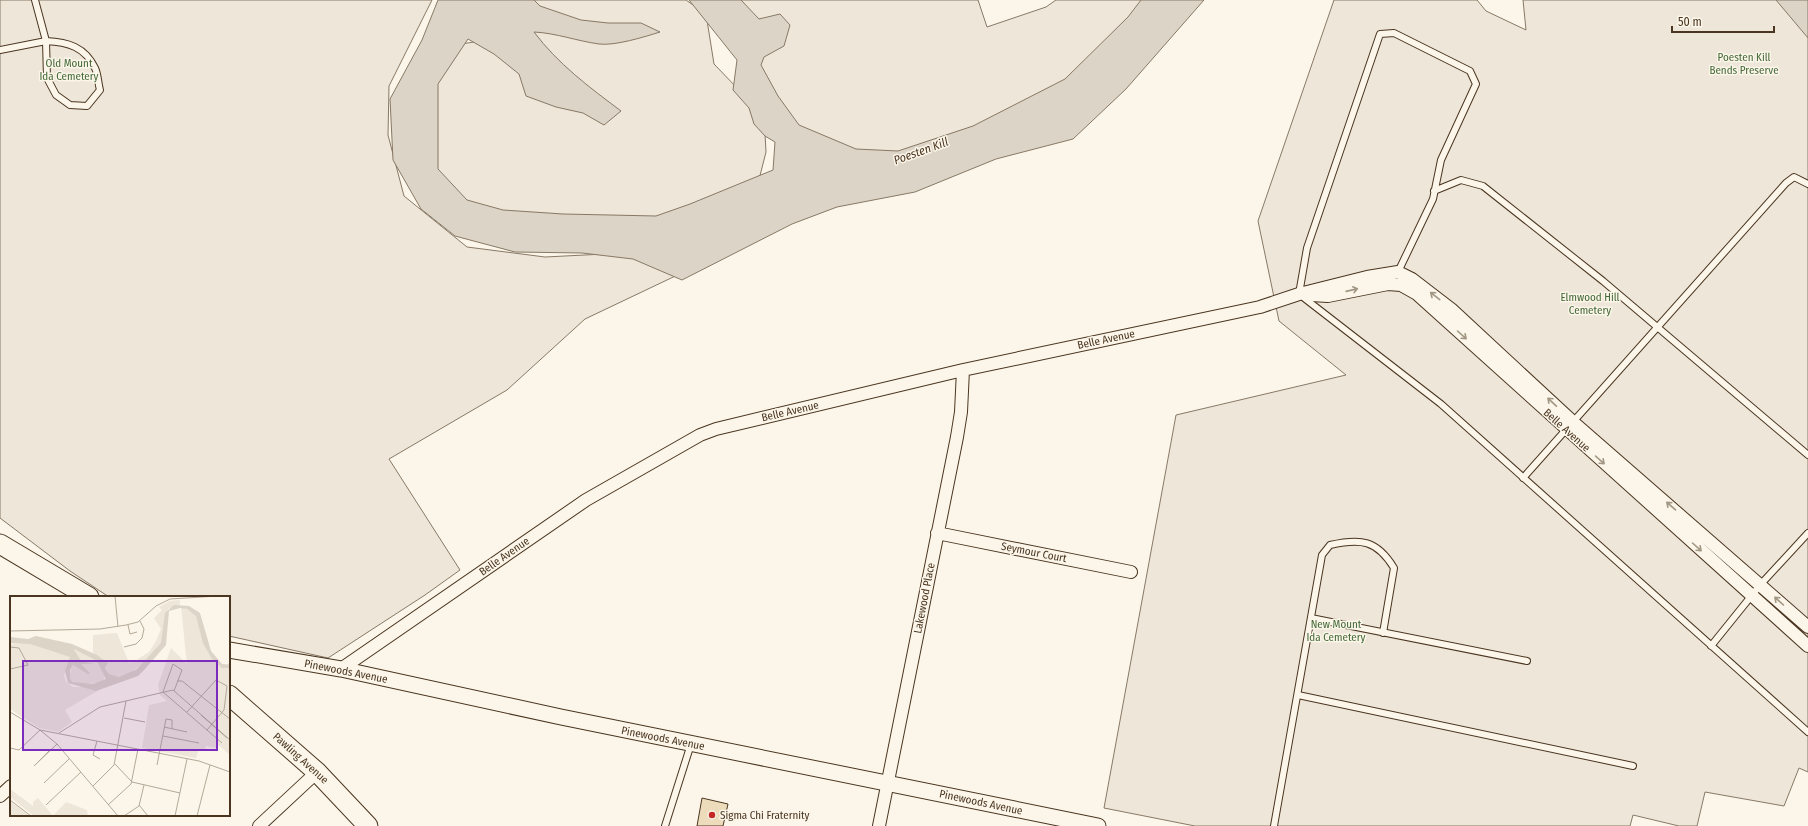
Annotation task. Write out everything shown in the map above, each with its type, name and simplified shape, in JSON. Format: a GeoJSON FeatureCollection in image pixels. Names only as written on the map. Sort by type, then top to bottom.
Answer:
{"type":"FeatureCollection","features":[{"type":"Feature","properties":{"kind":"main road"},"geometry":{"type":"LineString","coordinates":[[0,544],[87,596]]}},
{"type":"Feature","properties":{"kind":"main road","name":"Pawling Avenue"},"geometry":{"type":"LineString","coordinates":[[230,696],[317,772],[368,826]]}},
{"type":"Feature","properties":{"kind":"street","name":"Belle Avenue"},"geometry":{"type":"LineString","coordinates":[[341,669],[586,500],[700,435],[716,429],[963,370],[1260,307],[1299,294],[1367,277],[1398,272],[1412,279],[1451,309],[1570,426],[1751,596],[1808,646]]}},
{"type":"Feature","properties":{"kind":"street","name":"Belle Avenue"},"geometry":{"type":"LineString","coordinates":[[1299,294],[1328,296],[1374,285],[1402,284],[1417,294],[1570,426],[1761,584],[1808,627]]}},
{"type":"Feature","properties":{"kind":"street","name":"Lakewood Place"},"geometry":{"type":"LineString","coordinates":[[879,826],[886,783],[958,431],[961,412],[963,370]]}},
{"type":"Feature","properties":{"kind":"street","name":"Seymour Court"},"geometry":{"type":"LineString","coordinates":[[937,533],[1131,572]]}},
{"type":"Feature","properties":{"kind":"street","name":"Pinewoods Avenue"},"geometry":{"type":"LineString","coordinates":[[230,650],[341,669],[561,717],[886,783],[1070,823],[1098,826]]}},
{"type":"Feature","properties":{"kind":"street"},"geometry":{"type":"LineString","coordinates":[[259,826],[317,772]]}},
{"type":"Feature","properties":{"kind":"street"},"geometry":{"type":"LineString","coordinates":[[0,796],[10,787]]}},
{"type":"Feature","properties":{"kind":"lane"},"geometry":{"type":"LineString","coordinates":[[0,50],[46,41],[64,42],[81,49],[95,68],[100,90],[87,106],[70,105],[56,95],[47,78],[46,41],[35,0]]}},
{"type":"Feature","properties":{"kind":"lane"},"geometry":{"type":"LineString","coordinates":[[1402,284],[1398,272],[1433,199],[1441,160],[1476,84],[1470,72],[1394,33],[1380,34],[1307,248],[1299,294],[1441,404],[1808,732]]}},
{"type":"Feature","properties":{"kind":"lane"},"geometry":{"type":"LineString","coordinates":[[1523,478],[1659,328],[1786,183],[1794,176],[1808,184]]}},
{"type":"Feature","properties":{"kind":"lane"},"geometry":{"type":"LineString","coordinates":[[1434,191],[1461,180],[1483,186],[1603,281],[1808,455]]}},
{"type":"Feature","properties":{"kind":"lane"},"geometry":{"type":"LineString","coordinates":[[1711,646],[1761,584],[1808,533]]}},
{"type":"Feature","properties":{"kind":"lane"},"geometry":{"type":"LineString","coordinates":[[1274,826],[1322,555],[1330,544],[1347,541],[1368,543],[1385,553],[1394,568],[1383,633]]}},
{"type":"Feature","properties":{"kind":"lane"},"geometry":{"type":"LineString","coordinates":[[1311,618],[1527,661]]}},
{"type":"Feature","properties":{"kind":"lane"},"geometry":{"type":"LineString","coordinates":[[1298,695],[1633,766]]}},
{"type":"Feature","properties":{"kind":"lane"},"geometry":{"type":"LineString","coordinates":[[665,826],[691,744]]}},
{"type":"Feature","properties":{"kind":"green space","name":"Old Mount Ida Cemetery"},"geometry":{"type":"Polygon","coordinates":[[[0,0],[432,0],[389,86],[388,135],[404,196],[467,247],[545,257],[644,252],[751,240],[585,319],[507,390],[389,459],[460,570],[425,595],[328,658],[230,636],[230,596],[108,596],[70,571],[0,518],[0,0]]]}},
{"type":"Feature","properties":{"kind":"green space"},"geometry":{"type":"Polygon","coordinates":[[[521,0],[686,0],[706,14],[714,64],[764,116],[766,152],[752,207],[683,227],[509,216],[463,201],[434,167],[433,85],[461,44],[533,33],[521,0]]]}},
{"type":"Feature","properties":{"kind":"green space"},"geometry":{"type":"Polygon","coordinates":[[[736,0],[978,0],[987,27],[1046,7],[1056,0],[1157,0],[1060,86],[982,127],[900,154],[854,154],[797,129],[759,66],[736,0]]]}},
{"type":"Feature","properties":{"kind":"green space"},"geometry":{"type":"Polygon","coordinates":[[[1334,0],[1477,0],[1486,11],[1526,30],[1523,0],[1790,0],[1808,20],[1808,772],[1799,768],[1784,806],[1705,792],[1697,826],[1679,826],[1633,815],[1630,826],[1195,826],[1104,808],[1176,415],[1346,375],[1279,321],[1258,221],[1334,0]]]}},
{"type":"Feature","properties":{"kind":"water","name":"Poesten Kill"},"geometry":{"type":"Polygon","coordinates":[[[438,0],[534,0],[540,6],[581,20],[608,23],[641,23],[660,32],[630,41],[613,44],[599,44],[534,32],[543,44],[564,65],[621,111],[604,125],[583,113],[556,107],[526,96],[519,74],[494,54],[468,39],[438,84],[438,169],[467,200],[503,210],[563,214],[656,216],[690,204],[773,170],[775,142],[765,136],[754,124],[749,108],[733,90],[737,60],[689,0],[741,0],[759,19],[780,14],[790,25],[784,46],[764,57],[761,65],[778,96],[799,125],[856,149],[898,151],[973,126],[1065,79],[1128,17],[1141,0],[1204,0],[1126,89],[1073,139],[996,159],[915,192],[837,207],[792,224],[682,280],[633,259],[582,253],[515,252],[455,236],[421,209],[393,160],[390,99],[422,40],[438,0]]]}},
{"type":"Feature","properties":{"kind":"water"},"geometry":{"type":"Polygon","coordinates":[[[1776,0],[1808,0],[1808,38],[1776,0]]]}},
{"type":"Feature","properties":{"kind":"building","name":"Sigma Chi Fraternity"},"geometry":{"type":"Polygon","coordinates":[[[702,798],[728,804],[723,826],[697,826],[702,798]]]}},
{"type":"Feature","properties":{"kind":"place","name":"Sigma Chi Fraternity"},"geometry":{"type":"Point","coordinates":[712,815]}},
{"type":"Feature","properties":{"kind":"park label","name":"Poesten Kill Bends Preserve"},"geometry":{"type":"Point","coordinates":[1744,63]}},
{"type":"Feature","properties":{"kind":"park label","name":"Elmwood Hill Cemetery"},"geometry":{"type":"Point","coordinates":[1590,303]}},
{"type":"Feature","properties":{"kind":"park label","name":"New Mount Ida Cemetery"},"geometry":{"type":"Point","coordinates":[1336,630]}}]}
